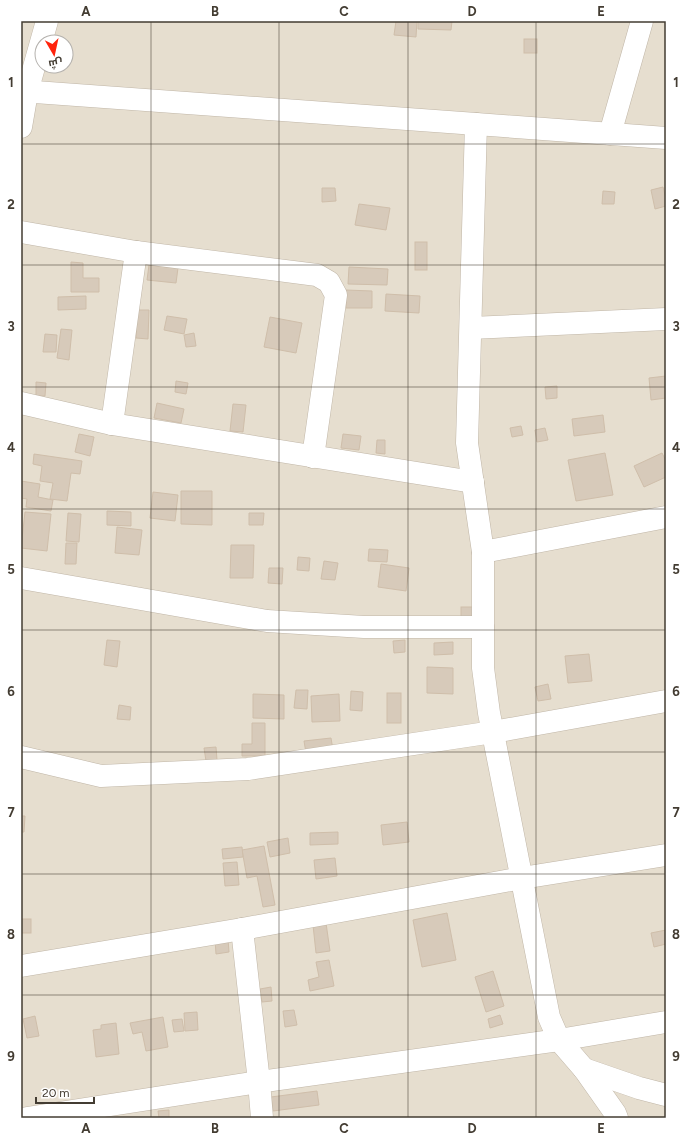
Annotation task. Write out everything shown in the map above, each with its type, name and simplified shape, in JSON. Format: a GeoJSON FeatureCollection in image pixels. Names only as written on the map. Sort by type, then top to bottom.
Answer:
{"type":"FeatureCollection","features":[{"type":"Feature","properties":{"kind":"street"},"geometry":{"type":"LineString","coordinates":[[21,127],[24,92],[47,21]]}},
{"type":"Feature","properties":{"kind":"street"},"geometry":{"type":"LineString","coordinates":[[610,134],[642,21]]}},
{"type":"Feature","properties":{"kind":"street"},"geometry":{"type":"LineString","coordinates":[[24,92],[666,138]]}},
{"type":"Feature","properties":{"kind":"street"},"geometry":{"type":"LineString","coordinates":[[476,124],[467,443],[483,552],[483,668],[489,713],[549,1017],[559,1040],[584,1069],[617,1118]]}},
{"type":"Feature","properties":{"kind":"street"},"geometry":{"type":"LineString","coordinates":[[21,232],[136,252],[317,275],[329,282],[336,294],[313,457]]}},
{"type":"Feature","properties":{"kind":"street"},"geometry":{"type":"LineString","coordinates":[[112,424],[136,252]]}},
{"type":"Feature","properties":{"kind":"street"},"geometry":{"type":"LineString","coordinates":[[471,328],[666,319]]}},
{"type":"Feature","properties":{"kind":"street"},"geometry":{"type":"LineString","coordinates":[[21,403],[112,424],[473,482]]}},
{"type":"Feature","properties":{"kind":"street"},"geometry":{"type":"LineString","coordinates":[[483,552],[666,517]]}},
{"type":"Feature","properties":{"kind":"street"},"geometry":{"type":"LineString","coordinates":[[21,578],[267,621],[364,627],[483,627]]}},
{"type":"Feature","properties":{"kind":"street"},"geometry":{"type":"LineString","coordinates":[[21,757],[100,776],[248,769],[493,732],[666,701]]}},
{"type":"Feature","properties":{"kind":"street"},"geometry":{"type":"LineString","coordinates":[[21,966],[242,929],[522,878],[666,855]]}},
{"type":"Feature","properties":{"kind":"street"},"geometry":{"type":"LineString","coordinates":[[242,929],[262,1118]]}},
{"type":"Feature","properties":{"kind":"street"},"geometry":{"type":"LineString","coordinates":[[27,1118],[259,1082],[559,1040],[666,1022]]}},
{"type":"Feature","properties":{"kind":"street"},"geometry":{"type":"LineString","coordinates":[[584,1069],[639,1088],[666,1094]]}},
{"type":"Feature","properties":{"kind":"shaded area"},"geometry":{"type":"Polygon","coordinates":[[[21,21],[666,21],[666,1118],[21,1118],[21,21]]]}},
{"type":"Feature","properties":{"kind":"building"},"geometry":{"type":"Polygon","coordinates":[[[396,21],[417,21],[416,37],[394,35],[396,21]]]}},
{"type":"Feature","properties":{"kind":"building"},"geometry":{"type":"Polygon","coordinates":[[[418,21],[452,21],[451,30],[418,29],[418,21]]]}},
{"type":"Feature","properties":{"kind":"building"},"geometry":{"type":"Polygon","coordinates":[[[524,39],[537,39],[537,53],[524,53],[524,39]]]}},
{"type":"Feature","properties":{"kind":"building"},"geometry":{"type":"Polygon","coordinates":[[[663,187],[666,206],[655,209],[651,190],[663,187]]]}},
{"type":"Feature","properties":{"kind":"building"},"geometry":{"type":"Polygon","coordinates":[[[322,188],[335,188],[336,201],[322,202],[322,188]]]}},
{"type":"Feature","properties":{"kind":"building"},"geometry":{"type":"Polygon","coordinates":[[[603,191],[615,192],[614,204],[602,204],[603,191]]]}},
{"type":"Feature","properties":{"kind":"building"},"geometry":{"type":"Polygon","coordinates":[[[359,204],[390,208],[386,230],[355,225],[359,204]]]}},
{"type":"Feature","properties":{"kind":"building"},"geometry":{"type":"Polygon","coordinates":[[[415,242],[427,242],[427,270],[415,270],[415,242]]]}},
{"type":"Feature","properties":{"kind":"building"},"geometry":{"type":"Polygon","coordinates":[[[71,262],[83,263],[83,278],[99,278],[99,292],[71,292],[71,262]]]}},
{"type":"Feature","properties":{"kind":"building"},"geometry":{"type":"Polygon","coordinates":[[[149,265],[178,268],[176,283],[147,280],[149,265]]]}},
{"type":"Feature","properties":{"kind":"building"},"geometry":{"type":"Polygon","coordinates":[[[349,267],[388,269],[387,285],[348,284],[349,267]]]}},
{"type":"Feature","properties":{"kind":"building"},"geometry":{"type":"Polygon","coordinates":[[[346,290],[372,291],[372,308],[346,308],[346,290]]]}},
{"type":"Feature","properties":{"kind":"building"},"geometry":{"type":"Polygon","coordinates":[[[386,294],[420,296],[419,313],[385,311],[386,294]]]}},
{"type":"Feature","properties":{"kind":"building"},"geometry":{"type":"Polygon","coordinates":[[[86,296],[86,309],[58,310],[58,297],[86,296]]]}},
{"type":"Feature","properties":{"kind":"building"},"geometry":{"type":"Polygon","coordinates":[[[137,310],[149,310],[148,339],[136,338],[137,310]]]}},
{"type":"Feature","properties":{"kind":"building"},"geometry":{"type":"Polygon","coordinates":[[[167,316],[187,319],[184,334],[164,330],[167,316]]]}},
{"type":"Feature","properties":{"kind":"building"},"geometry":{"type":"Polygon","coordinates":[[[270,317],[302,323],[296,353],[264,347],[270,317]]]}},
{"type":"Feature","properties":{"kind":"building"},"geometry":{"type":"Polygon","coordinates":[[[61,329],[72,330],[69,360],[57,358],[61,329]]]}},
{"type":"Feature","properties":{"kind":"building"},"geometry":{"type":"Polygon","coordinates":[[[194,333],[196,346],[186,347],[184,335],[194,333]]]}},
{"type":"Feature","properties":{"kind":"building"},"geometry":{"type":"Polygon","coordinates":[[[45,334],[57,335],[56,352],[43,352],[45,334]]]}},
{"type":"Feature","properties":{"kind":"building"},"geometry":{"type":"Polygon","coordinates":[[[666,376],[666,398],[651,400],[649,378],[666,376]]]}},
{"type":"Feature","properties":{"kind":"building"},"geometry":{"type":"Polygon","coordinates":[[[176,381],[188,383],[186,394],[175,392],[176,381]]]}},
{"type":"Feature","properties":{"kind":"building"},"geometry":{"type":"Polygon","coordinates":[[[36,382],[46,383],[45,396],[36,396],[36,382]]]}},
{"type":"Feature","properties":{"kind":"building"},"geometry":{"type":"Polygon","coordinates":[[[557,386],[557,398],[546,399],[545,387],[557,386]]]}},
{"type":"Feature","properties":{"kind":"building"},"geometry":{"type":"Polygon","coordinates":[[[157,403],[184,409],[181,423],[154,418],[157,403]]]}},
{"type":"Feature","properties":{"kind":"building"},"geometry":{"type":"Polygon","coordinates":[[[233,404],[246,405],[243,432],[230,431],[233,404]]]}},
{"type":"Feature","properties":{"kind":"building"},"geometry":{"type":"Polygon","coordinates":[[[603,415],[605,432],[574,436],[572,419],[603,415]]]}},
{"type":"Feature","properties":{"kind":"building"},"geometry":{"type":"Polygon","coordinates":[[[521,426],[523,435],[512,437],[510,428],[521,426]]]}},
{"type":"Feature","properties":{"kind":"building"},"geometry":{"type":"Polygon","coordinates":[[[545,428],[548,440],[537,442],[535,430],[545,428]]]}},
{"type":"Feature","properties":{"kind":"building"},"geometry":{"type":"Polygon","coordinates":[[[79,434],[94,437],[90,456],[75,452],[79,434]]]}},
{"type":"Feature","properties":{"kind":"building"},"geometry":{"type":"Polygon","coordinates":[[[343,434],[361,436],[359,450],[341,448],[343,434]]]}},
{"type":"Feature","properties":{"kind":"building"},"geometry":{"type":"Polygon","coordinates":[[[377,440],[385,440],[385,454],[376,453],[377,440]]]}},
{"type":"Feature","properties":{"kind":"building"},"geometry":{"type":"Polygon","coordinates":[[[605,453],[613,495],[576,501],[568,460],[605,453]]]}},
{"type":"Feature","properties":{"kind":"building"},"geometry":{"type":"Polygon","coordinates":[[[662,453],[666,461],[666,477],[644,487],[634,466],[662,453]]]}},
{"type":"Feature","properties":{"kind":"building"},"geometry":{"type":"Polygon","coordinates":[[[34,454],[82,461],[80,474],[71,473],[67,501],[50,499],[53,483],[40,481],[42,466],[33,464],[34,454]]]}},
{"type":"Feature","properties":{"kind":"building"},"geometry":{"type":"Polygon","coordinates":[[[21,481],[40,484],[38,497],[53,500],[51,511],[26,507],[27,499],[21,498],[21,481]]]}},
{"type":"Feature","properties":{"kind":"building"},"geometry":{"type":"Polygon","coordinates":[[[181,491],[212,491],[212,525],[181,524],[181,491]]]}},
{"type":"Feature","properties":{"kind":"building"},"geometry":{"type":"Polygon","coordinates":[[[153,492],[178,495],[175,521],[150,518],[153,492]]]}},
{"type":"Feature","properties":{"kind":"building"},"geometry":{"type":"Polygon","coordinates":[[[107,511],[131,512],[131,526],[107,525],[107,511]]]}},
{"type":"Feature","properties":{"kind":"building"},"geometry":{"type":"Polygon","coordinates":[[[25,512],[51,514],[47,551],[21,548],[25,512]]]}},
{"type":"Feature","properties":{"kind":"building"},"geometry":{"type":"Polygon","coordinates":[[[68,513],[81,514],[79,542],[66,541],[68,513]]]}},
{"type":"Feature","properties":{"kind":"building"},"geometry":{"type":"Polygon","coordinates":[[[249,513],[264,513],[263,525],[249,525],[249,513]]]}},
{"type":"Feature","properties":{"kind":"building"},"geometry":{"type":"Polygon","coordinates":[[[117,527],[142,530],[139,555],[115,553],[117,527]]]}},
{"type":"Feature","properties":{"kind":"building"},"geometry":{"type":"Polygon","coordinates":[[[66,543],[77,543],[76,564],[65,564],[66,543]]]}},
{"type":"Feature","properties":{"kind":"building"},"geometry":{"type":"Polygon","coordinates":[[[231,545],[254,545],[253,578],[230,578],[231,545]]]}},
{"type":"Feature","properties":{"kind":"building"},"geometry":{"type":"Polygon","coordinates":[[[369,549],[388,550],[387,562],[368,561],[369,549]]]}},
{"type":"Feature","properties":{"kind":"building"},"geometry":{"type":"Polygon","coordinates":[[[298,557],[310,558],[309,571],[297,570],[298,557]]]}},
{"type":"Feature","properties":{"kind":"building"},"geometry":{"type":"Polygon","coordinates":[[[324,561],[338,563],[335,580],[321,579],[324,561]]]}},
{"type":"Feature","properties":{"kind":"building"},"geometry":{"type":"Polygon","coordinates":[[[381,564],[409,568],[406,591],[378,587],[381,564]]]}},
{"type":"Feature","properties":{"kind":"building"},"geometry":{"type":"Polygon","coordinates":[[[269,568],[283,568],[282,584],[268,583],[269,568]]]}},
{"type":"Feature","properties":{"kind":"building"},"geometry":{"type":"Polygon","coordinates":[[[461,607],[474,607],[474,618],[461,618],[461,607]]]}},
{"type":"Feature","properties":{"kind":"building"},"geometry":{"type":"Polygon","coordinates":[[[107,640],[120,641],[117,667],[104,665],[107,640]]]}},
{"type":"Feature","properties":{"kind":"building"},"geometry":{"type":"Polygon","coordinates":[[[405,640],[405,652],[394,653],[393,641],[405,640]]]}},
{"type":"Feature","properties":{"kind":"building"},"geometry":{"type":"Polygon","coordinates":[[[453,642],[453,654],[434,655],[434,643],[453,642]]]}},
{"type":"Feature","properties":{"kind":"building"},"geometry":{"type":"Polygon","coordinates":[[[589,654],[592,681],[568,683],[565,656],[589,654]]]}},
{"type":"Feature","properties":{"kind":"building"},"geometry":{"type":"Polygon","coordinates":[[[427,667],[453,668],[453,694],[427,693],[427,667]]]}},
{"type":"Feature","properties":{"kind":"building"},"geometry":{"type":"Polygon","coordinates":[[[548,684],[551,699],[538,701],[535,687],[548,684]]]}},
{"type":"Feature","properties":{"kind":"building"},"geometry":{"type":"Polygon","coordinates":[[[296,690],[308,690],[307,709],[294,708],[296,690]]]}},
{"type":"Feature","properties":{"kind":"building"},"geometry":{"type":"Polygon","coordinates":[[[351,691],[363,692],[362,711],[350,710],[351,691]]]}},
{"type":"Feature","properties":{"kind":"building"},"geometry":{"type":"Polygon","coordinates":[[[387,693],[401,693],[401,723],[387,723],[387,693]]]}},
{"type":"Feature","properties":{"kind":"building"},"geometry":{"type":"Polygon","coordinates":[[[253,694],[284,695],[284,719],[253,718],[253,694]]]}},
{"type":"Feature","properties":{"kind":"building"},"geometry":{"type":"Polygon","coordinates":[[[339,694],[340,721],[312,722],[311,696],[339,694]]]}},
{"type":"Feature","properties":{"kind":"building"},"geometry":{"type":"Polygon","coordinates":[[[119,705],[131,707],[130,720],[117,719],[119,705]]]}},
{"type":"Feature","properties":{"kind":"building"},"geometry":{"type":"Polygon","coordinates":[[[252,723],[265,723],[265,756],[242,756],[242,744],[252,744],[252,723]]]}},
{"type":"Feature","properties":{"kind":"building"},"geometry":{"type":"Polygon","coordinates":[[[331,738],[333,750],[306,753],[304,741],[331,738]]]}},
{"type":"Feature","properties":{"kind":"building"},"geometry":{"type":"Polygon","coordinates":[[[216,747],[217,760],[206,761],[204,748],[216,747]]]}},
{"type":"Feature","properties":{"kind":"building"},"geometry":{"type":"Polygon","coordinates":[[[21,816],[25,816],[24,832],[21,832],[21,816]]]}},
{"type":"Feature","properties":{"kind":"building"},"geometry":{"type":"Polygon","coordinates":[[[407,822],[409,842],[383,845],[381,825],[407,822]]]}},
{"type":"Feature","properties":{"kind":"building"},"geometry":{"type":"Polygon","coordinates":[[[338,832],[338,844],[310,845],[310,833],[338,832]]]}},
{"type":"Feature","properties":{"kind":"building"},"geometry":{"type":"Polygon","coordinates":[[[288,838],[290,853],[270,857],[267,842],[288,838]]]}},
{"type":"Feature","properties":{"kind":"building"},"geometry":{"type":"Polygon","coordinates":[[[264,846],[275,905],[263,907],[257,876],[247,878],[242,850],[264,846]]]}},
{"type":"Feature","properties":{"kind":"building"},"geometry":{"type":"Polygon","coordinates":[[[242,847],[243,857],[223,859],[222,849],[242,847]]]}},
{"type":"Feature","properties":{"kind":"building"},"geometry":{"type":"Polygon","coordinates":[[[335,858],[337,876],[316,879],[314,860],[335,858]]]}},
{"type":"Feature","properties":{"kind":"building"},"geometry":{"type":"Polygon","coordinates":[[[237,862],[239,885],[225,886],[223,863],[237,862]]]}},
{"type":"Feature","properties":{"kind":"building"},"geometry":{"type":"Polygon","coordinates":[[[447,913],[456,960],[422,967],[413,920],[447,913]]]}},
{"type":"Feature","properties":{"kind":"building"},"geometry":{"type":"Polygon","coordinates":[[[21,919],[31,919],[31,933],[21,933],[21,919]]]}},
{"type":"Feature","properties":{"kind":"building"},"geometry":{"type":"Polygon","coordinates":[[[326,923],[330,951],[316,953],[313,925],[326,923]]]}},
{"type":"Feature","properties":{"kind":"building"},"geometry":{"type":"Polygon","coordinates":[[[666,930],[666,944],[654,947],[651,933],[666,930]]]}},
{"type":"Feature","properties":{"kind":"building"},"geometry":{"type":"Polygon","coordinates":[[[228,939],[229,952],[216,954],[215,940],[228,939]]]}},
{"type":"Feature","properties":{"kind":"building"},"geometry":{"type":"Polygon","coordinates":[[[329,960],[334,986],[310,991],[308,980],[319,977],[316,962],[329,960]]]}},
{"type":"Feature","properties":{"kind":"building"},"geometry":{"type":"Polygon","coordinates":[[[493,971],[504,1006],[486,1012],[475,977],[493,971]]]}},
{"type":"Feature","properties":{"kind":"building"},"geometry":{"type":"Polygon","coordinates":[[[271,987],[272,1001],[262,1002],[260,989],[271,987]]]}},
{"type":"Feature","properties":{"kind":"building"},"geometry":{"type":"Polygon","coordinates":[[[294,1010],[297,1025],[285,1027],[283,1011],[294,1010]]]}},
{"type":"Feature","properties":{"kind":"building"},"geometry":{"type":"Polygon","coordinates":[[[197,1012],[198,1030],[185,1031],[184,1013],[197,1012]]]}},
{"type":"Feature","properties":{"kind":"building"},"geometry":{"type":"Polygon","coordinates":[[[500,1015],[503,1024],[490,1028],[488,1019],[500,1015]]]}},
{"type":"Feature","properties":{"kind":"building"},"geometry":{"type":"Polygon","coordinates":[[[35,1016],[39,1036],[27,1038],[23,1019],[35,1016]]]}},
{"type":"Feature","properties":{"kind":"building"},"geometry":{"type":"Polygon","coordinates":[[[163,1017],[168,1047],[146,1051],[142,1032],[133,1034],[130,1023],[163,1017]]]}},
{"type":"Feature","properties":{"kind":"building"},"geometry":{"type":"Polygon","coordinates":[[[182,1019],[184,1031],[174,1032],[172,1020],[182,1019]]]}},
{"type":"Feature","properties":{"kind":"building"},"geometry":{"type":"Polygon","coordinates":[[[116,1023],[119,1054],[96,1057],[93,1030],[101,1029],[101,1025],[116,1023]]]}},
{"type":"Feature","properties":{"kind":"building"},"geometry":{"type":"Polygon","coordinates":[[[317,1091],[319,1105],[273,1111],[271,1097],[317,1091]]]}},
{"type":"Feature","properties":{"kind":"building"},"geometry":{"type":"Polygon","coordinates":[[[169,1110],[169,1118],[159,1118],[158,1111],[169,1110]]]}}]}
